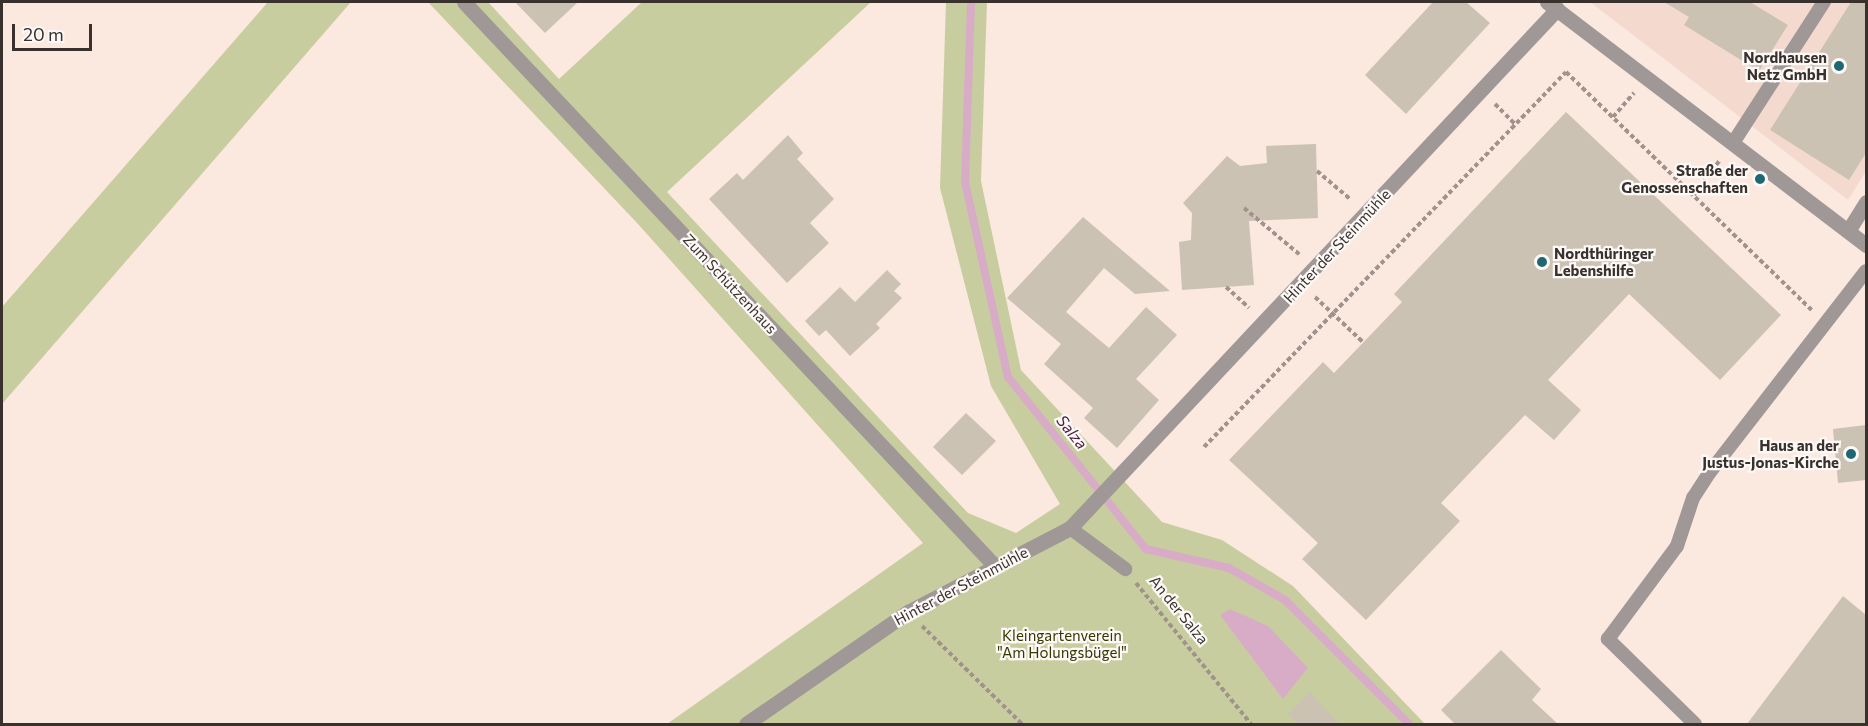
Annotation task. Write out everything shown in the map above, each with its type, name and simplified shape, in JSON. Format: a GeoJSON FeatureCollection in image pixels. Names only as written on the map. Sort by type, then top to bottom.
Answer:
{"type":"FeatureCollection","features":[{"type":"Feature","properties":{"kind":"street","name":"Zum Schützenhaus"},"geometry":{"type":"LineString","coordinates":[[464,2],[995,566]]}},
{"type":"Feature","properties":{"kind":"street","name":"Hinter der Steinmühle"},"geometry":{"type":"LineString","coordinates":[[746,724],[908,612],[1070,528],[1116,483],[1482,90],[1552,5]]}},
{"type":"Feature","properties":{"kind":"street"},"geometry":{"type":"LineString","coordinates":[[1552,5],[1866,245]]}},
{"type":"Feature","properties":{"kind":"street"},"geometry":{"type":"LineString","coordinates":[[1848,231],[1866,202]]}},
{"type":"Feature","properties":{"kind":"lane"},"geometry":{"type":"LineString","coordinates":[[1733,143],[1824,2]]}},
{"type":"Feature","properties":{"kind":"lane"},"geometry":{"type":"LineString","coordinates":[[1695,724],[1608,639],[1677,546],[1692,498],[1710,472],[1866,271]]}},
{"type":"Feature","properties":{"kind":"lane"},"geometry":{"type":"LineString","coordinates":[[1070,528],[1125,569]]}},
{"type":"Feature","properties":{"kind":"path"},"geometry":{"type":"LineString","coordinates":[[1204,447],[1566,72],[1826,323]]}},
{"type":"Feature","properties":{"kind":"path"},"geometry":{"type":"LineString","coordinates":[[1482,90],[1515,124]]}},
{"type":"Feature","properties":{"kind":"path"},"geometry":{"type":"LineString","coordinates":[[1694,195],[1733,143]]}},
{"type":"Feature","properties":{"kind":"path"},"geometry":{"type":"LineString","coordinates":[[1317,171],[1367,214]]}},
{"type":"Feature","properties":{"kind":"path"},"geometry":{"type":"LineString","coordinates":[[1244,208],[1316,268]]}},
{"type":"Feature","properties":{"kind":"path"},"geometry":{"type":"LineString","coordinates":[[1301,284],[1363,342]]}},
{"type":"Feature","properties":{"kind":"path"},"geometry":{"type":"LineString","coordinates":[[1226,287],[1266,322]]}},
{"type":"Feature","properties":{"kind":"path","name":"An der Salza"},"geometry":{"type":"LineString","coordinates":[[1125,569],[1251,724]]}},
{"type":"Feature","properties":{"kind":"path"},"geometry":{"type":"LineString","coordinates":[[908,612],[1023,724]]}},
{"type":"Feature","properties":{"kind":"shaded area"},"geometry":{"type":"Polygon","coordinates":[[[1590,2],[1866,2],[1866,171],[1848,200],[1590,2]]]}},
{"type":"Feature","properties":{"kind":"shaded area"},"geometry":{"type":"Polygon","coordinates":[[[1230,609],[1268,626],[1308,668],[1283,699],[1220,615],[1230,609]]]}},
{"type":"Feature","properties":{"kind":"green space"},"geometry":{"type":"Polygon","coordinates":[[[268,2],[351,2],[2,404],[2,307],[268,2]]]}},
{"type":"Feature","properties":{"kind":"green space","name":"Kleingartenverein \"Am Holungsbügel\""},"geometry":{"type":"Polygon","coordinates":[[[428,2],[488,2],[559,79],[642,2],[871,2],[667,192],[968,513],[1016,533],[1060,504],[991,386],[940,188],[946,2],[987,2],[981,181],[1021,370],[1162,522],[1222,540],[1293,586],[1425,724],[667,724],[923,543],[638,224],[428,2]]]}},
{"type":"Feature","properties":{"kind":"building"},"geometry":{"type":"Polygon","coordinates":[[[515,2],[578,2],[545,33],[515,2]]]}},
{"type":"Feature","properties":{"kind":"building"},"geometry":{"type":"Polygon","coordinates":[[[1433,2],[1466,2],[1490,23],[1406,114],[1365,75],[1433,2]]]}},
{"type":"Feature","properties":{"kind":"building"},"geometry":{"type":"Polygon","coordinates":[[[1664,2],[1750,2],[1788,25],[1759,71],[1684,25],[1689,17],[1664,2]]]}},
{"type":"Feature","properties":{"kind":"building","name":"Nordhausen Netz GmbH"},"geometry":{"type":"Polygon","coordinates":[[[1851,2],[1866,2],[1866,153],[1849,180],[1770,130],[1851,2]]]}},
{"type":"Feature","properties":{"kind":"building"},"geometry":{"type":"Polygon","coordinates":[[[1566,112],[1781,315],[1720,380],[1629,294],[1548,380],[1581,410],[1554,440],[1525,415],[1441,503],[1460,521],[1366,620],[1302,559],[1318,543],[1229,460],[1323,362],[1334,373],[1402,302],[1394,294],[1566,112]]]}},
{"type":"Feature","properties":{"kind":"building"},"geometry":{"type":"Polygon","coordinates":[[[788,135],[803,153],[797,159],[834,199],[810,223],[829,243],[787,283],[709,199],[737,173],[743,180],[788,135]]]}},
{"type":"Feature","properties":{"kind":"building"},"geometry":{"type":"Polygon","coordinates":[[[1316,144],[1318,218],[1249,221],[1254,285],[1182,290],[1179,242],[1191,240],[1192,213],[1183,203],[1227,156],[1240,166],[1267,163],[1266,146],[1316,144]]]}},
{"type":"Feature","properties":{"kind":"building"},"geometry":{"type":"Polygon","coordinates":[[[1083,217],[1170,291],[1135,294],[1104,268],[1066,312],[1109,348],[1146,307],[1177,335],[1136,379],[1159,400],[1117,448],[1084,418],[1093,408],[1044,364],[1061,344],[1007,298],[1083,217]]]}},
{"type":"Feature","properties":{"kind":"building"},"geometry":{"type":"Polygon","coordinates":[[[887,270],[901,284],[894,291],[902,298],[876,324],[880,328],[850,356],[826,330],[819,336],[805,321],[840,287],[855,302],[887,270]]]}},
{"type":"Feature","properties":{"kind":"building"},"geometry":{"type":"Polygon","coordinates":[[[966,413],[996,441],[962,475],[933,447],[966,413]]]}},
{"type":"Feature","properties":{"kind":"building","name":"Haus an der Justus-Jonas-Kirche"},"geometry":{"type":"Polygon","coordinates":[[[1866,425],[1866,480],[1838,483],[1833,429],[1866,425]]]}},
{"type":"Feature","properties":{"kind":"building"},"geometry":{"type":"Polygon","coordinates":[[[1843,596],[1866,615],[1866,724],[1747,724],[1843,596]]]}},
{"type":"Feature","properties":{"kind":"building"},"geometry":{"type":"Polygon","coordinates":[[[1501,650],[1541,689],[1532,700],[1558,724],[1455,724],[1441,710],[1501,650]]]}},
{"type":"Feature","properties":{"kind":"building"},"geometry":{"type":"Polygon","coordinates":[[[1310,692],[1340,724],[1297,724],[1288,714],[1310,692]]]}},
{"type":"Feature","properties":{"kind":"waterway","name":"Salza"},"geometry":{"type":"LineString","coordinates":[[971,2],[965,182],[1008,377],[1146,549],[1229,568],[1285,600],[1409,724]]}},
{"type":"Feature","properties":{"kind":"place","name":"Nordhausen Netz GmbH"},"geometry":{"type":"Point","coordinates":[1839,66]}},
{"type":"Feature","properties":{"kind":"place","name":"Straße der Genossenschaften"},"geometry":{"type":"Point","coordinates":[1760,179]}},
{"type":"Feature","properties":{"kind":"place","name":"Nordthüringer Lebenshilfe"},"geometry":{"type":"Point","coordinates":[1542,262]}},
{"type":"Feature","properties":{"kind":"place","name":"Haus an der Justus-Jonas-Kirche"},"geometry":{"type":"Point","coordinates":[1851,454]}}]}
